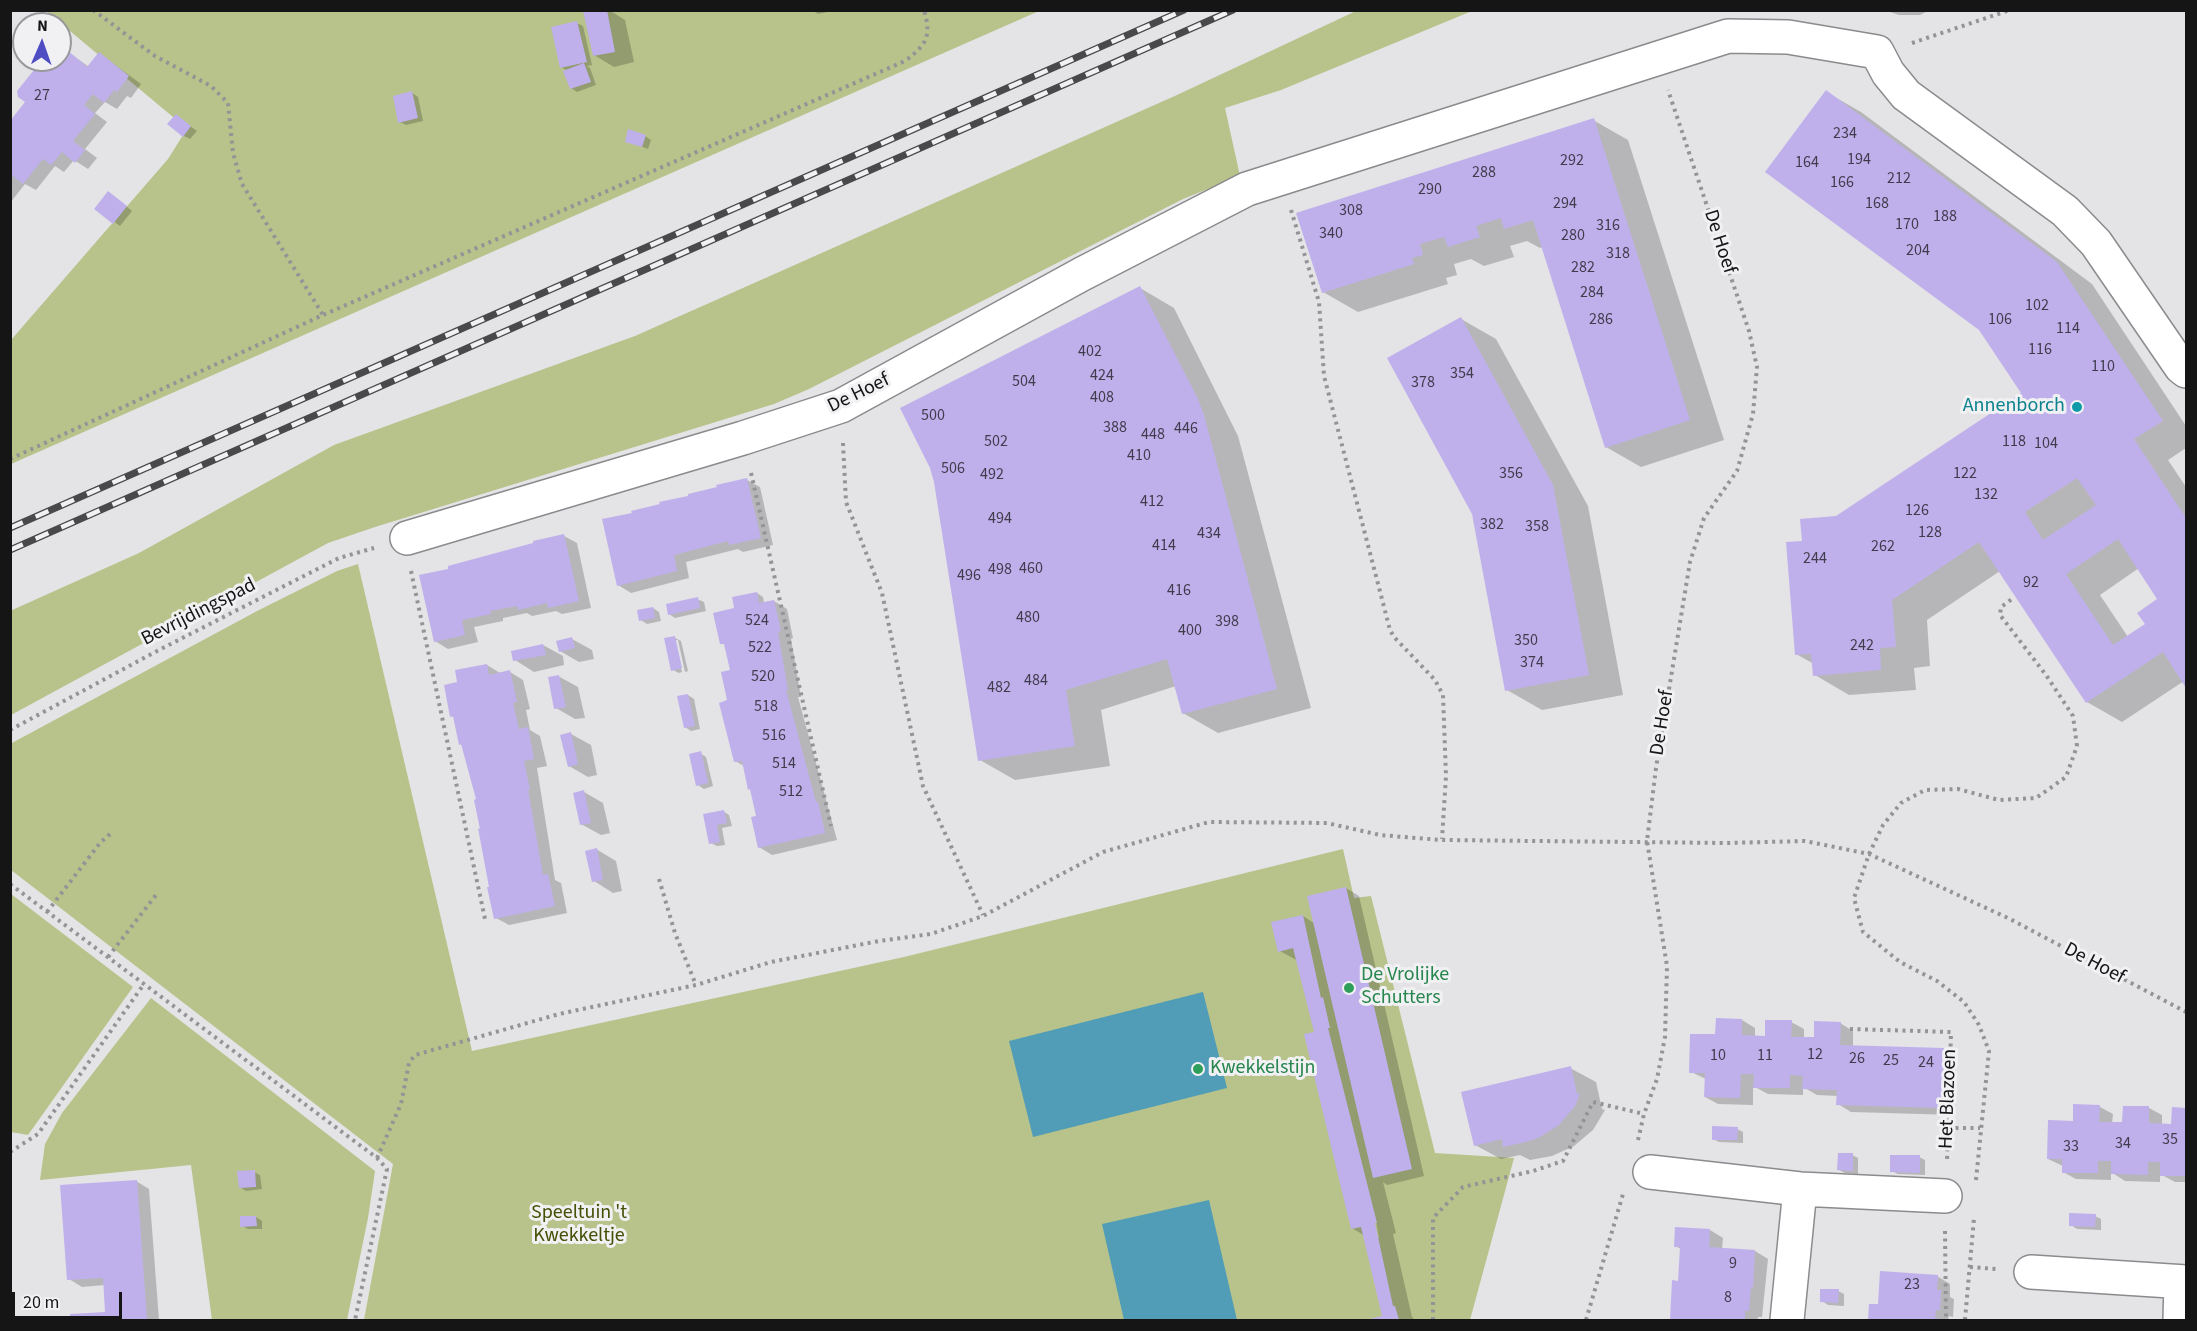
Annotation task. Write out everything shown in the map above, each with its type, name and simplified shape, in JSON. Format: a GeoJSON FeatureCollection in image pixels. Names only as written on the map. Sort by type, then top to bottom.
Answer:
{"type":"FeatureCollection","features":[{"type":"Feature","properties":{"kind":"street","name":"De Hoef"},"geometry":{"type":"LineString","coordinates":[[407,538],[743,438],[842,406],[1082,274],[1247,189],[1728,36],[1788,37],[1876,52]]}},
{"type":"Feature","properties":{"kind":"street"},"geometry":{"type":"LineString","coordinates":[[1876,52],[1888,74],[1906,95],[2065,211],[2096,243],[2181,367],[2187,371]]}},
{"type":"Feature","properties":{"kind":"street"},"geometry":{"type":"LineString","coordinates":[[1637,1169],[1800,1189],[1945,1196]]}},
{"type":"Feature","properties":{"kind":"street"},"geometry":{"type":"LineString","coordinates":[[1787,1320],[1800,1189]]}},
{"type":"Feature","properties":{"kind":"street"},"geometry":{"type":"LineString","coordinates":[[2031,1272],[2184,1282],[2180,1320]]}},
{"type":"Feature","properties":{"kind":"path"},"geometry":{"type":"LineString","coordinates":[[93,10],[155,56],[211,86],[228,103],[233,153],[242,184],[324,315]]}},
{"type":"Feature","properties":{"kind":"path"},"geometry":{"type":"LineString","coordinates":[[10,459],[324,315],[905,61],[922,48],[929,27],[924,10]]}},
{"type":"Feature","properties":{"kind":"path"},"geometry":{"type":"LineString","coordinates":[[1876,52],[2010,10]]}},
{"type":"Feature","properties":{"kind":"path","name":"De Hoef"},"geometry":{"type":"LineString","coordinates":[[1658,58],[1749,331],[1757,367],[1753,414],[1737,471],[1704,518],[1690,562],[1656,768],[1647,841],[1727,843],[1805,841],[1869,854],[2010,919],[2187,1012]]}},
{"type":"Feature","properties":{"kind":"path"},"geometry":{"type":"LineString","coordinates":[[1281,178],[1319,302],[1324,376],[1390,630],[1435,680],[1443,695],[1446,776],[1442,840]]}},
{"type":"Feature","properties":{"kind":"path"},"geometry":{"type":"LineString","coordinates":[[842,406],[846,502],[882,593],[923,786],[983,916]]}},
{"type":"Feature","properties":{"kind":"path"},"geometry":{"type":"LineString","coordinates":[[743,438],[831,826]]}},
{"type":"Feature","properties":{"kind":"path"},"geometry":{"type":"LineString","coordinates":[[407,538],[411,575],[485,919]]}},
{"type":"Feature","properties":{"kind":"path","name":"Bevrijdingspad"},"geometry":{"type":"LineString","coordinates":[[10,730],[339,558],[407,538]]}},
{"type":"Feature","properties":{"kind":"path"},"geometry":{"type":"LineString","coordinates":[[1976,1185],[1989,1051],[1979,1025],[1964,1002],[1937,981],[1900,962],[1863,932],[1854,898],[1869,854],[1883,825],[1901,802],[1925,790],[1936,789],[1958,789],[1998,800],[2037,798],[2066,777],[2077,746],[2073,717],[2046,675],[2000,615],[2001,607],[2012,599]]}},
{"type":"Feature","properties":{"kind":"path"},"geometry":{"type":"LineString","coordinates":[[377,1158],[401,1104],[409,1063],[416,1055],[559,1014],[696,985],[771,962],[879,941],[931,934],[983,916],[1103,852],[1209,822],[1327,823],[1380,835],[1442,840],[1647,841],[1667,966],[1665,1037],[1657,1079],[1644,1114],[1637,1169],[1586,1320]]}},
{"type":"Feature","properties":{"kind":"path"},"geometry":{"type":"LineString","coordinates":[[47,912],[100,843],[111,833]]}},
{"type":"Feature","properties":{"kind":"path"},"geometry":{"type":"LineString","coordinates":[[659,879],[675,933],[696,985]]}},
{"type":"Feature","properties":{"kind":"path"},"geometry":{"type":"LineString","coordinates":[[10,884],[377,1158],[387,1169],[354,1320]]}},
{"type":"Feature","properties":{"kind":"path"},"geometry":{"type":"LineString","coordinates":[[108,957],[156,895]]}},
{"type":"Feature","properties":{"kind":"path"},"geometry":{"type":"LineString","coordinates":[[10,1152],[38,1134],[144,984]]}},
{"type":"Feature","properties":{"kind":"path","name":"Het Blazoen"},"geometry":{"type":"LineString","coordinates":[[1850,1029],[1951,1032],[1945,1196],[1946,1320]]}},
{"type":"Feature","properties":{"kind":"path"},"geometry":{"type":"LineString","coordinates":[[1433,1320],[1433,1218],[1463,1187],[1533,1171],[1563,1161],[1593,1102],[1644,1114]]}},
{"type":"Feature","properties":{"kind":"path"},"geometry":{"type":"LineString","coordinates":[[1948,1128],[1980,1128]]}},
{"type":"Feature","properties":{"kind":"path"},"geometry":{"type":"LineString","coordinates":[[1965,1320],[1974,1224]]}},
{"type":"Feature","properties":{"kind":"green space"},"geometry":{"type":"Polygon","coordinates":[[[1039,11],[11,464],[11,340],[168,159],[183,135],[179,122],[72,33],[72,12],[47,12],[1039,11]]]}},
{"type":"Feature","properties":{"kind":"green space"},"geometry":{"type":"Polygon","coordinates":[[[1356,11],[1472,11],[1281,90],[1225,108],[1240,176],[1183,199],[809,389],[774,404],[328,543],[11,715],[10,611],[139,553],[334,445],[635,336],[1177,95],[1356,11]]]}},
{"type":"Feature","properties":{"kind":"green space","name":"Speeltuin 't Kwekkeltje"},"geometry":{"type":"Polygon","coordinates":[[[358,564],[472,1051],[904,957],[1343,849],[1354,898],[1371,896],[1435,1153],[1514,1158],[1470,1320],[364,1320],[393,1164],[11,870],[10,744],[259,610],[337,571],[358,564]]]}},
{"type":"Feature","properties":{"kind":"green space"},"geometry":{"type":"Polygon","coordinates":[[[11,894],[133,987],[28,1135],[11,1132],[11,894]]]}},
{"type":"Feature","properties":{"kind":"green space"},"geometry":{"type":"Polygon","coordinates":[[[151,998],[375,1171],[368,1218],[347,1320],[212,1320],[191,1165],[40,1180],[45,1144],[62,1113],[151,998]]]}},
{"type":"Feature","properties":{"kind":"water"},"geometry":{"type":"Polygon","coordinates":[[[1203,992],[1227,1088],[1033,1137],[1009,1041],[1203,992]]]}},
{"type":"Feature","properties":{"kind":"water"},"geometry":{"type":"Polygon","coordinates":[[[1209,1200],[1237,1320],[1124,1320],[1102,1224],[1209,1200]]]}},
{"type":"Feature","properties":{"kind":"building"},"geometry":{"type":"Polygon","coordinates":[[[607,10],[615,52],[593,56],[583,11],[607,10]]]}},
{"type":"Feature","properties":{"kind":"building"},"geometry":{"type":"Polygon","coordinates":[[[577,21],[587,62],[560,68],[551,27],[577,21]]]}},
{"type":"Feature","properties":{"kind":"building"},"geometry":{"type":"Polygon","coordinates":[[[99,52],[129,76],[117,92],[114,90],[104,103],[93,94],[84,105],[95,114],[73,141],[85,150],[75,163],[62,152],[51,165],[43,159],[23,184],[13,176],[10,179],[10,121],[25,102],[18,97],[17,91],[32,72],[72,72],[72,54],[87,67],[99,52]]]}},
{"type":"Feature","properties":{"kind":"building"},"geometry":{"type":"Polygon","coordinates":[[[584,63],[591,82],[570,89],[563,71],[584,63]]]}},
{"type":"Feature","properties":{"kind":"building","name":"Annenborch"},"geometry":{"type":"Polygon","coordinates":[[[1826,90],[2057,262],[2163,421],[2134,439],[2186,518],[2186,688],[2163,652],[2086,703],[1979,542],[1892,600],[1896,647],[1880,648],[1881,670],[1813,676],[1811,654],[1795,655],[1786,542],[1802,541],[1800,519],[1836,516],[2021,393],[1979,330],[1765,172],[1826,90]],[[2077,478],[2025,512],[2043,540],[2096,505],[2077,478]],[[2118,539],[2066,574],[2113,645],[2145,624],[2137,613],[2157,599],[2118,539]]]}},
{"type":"Feature","properties":{"kind":"building"},"geometry":{"type":"Polygon","coordinates":[[[412,91],[418,118],[398,123],[393,96],[412,91]]]}},
{"type":"Feature","properties":{"kind":"building"},"geometry":{"type":"Polygon","coordinates":[[[176,114],[191,126],[183,137],[167,124],[176,114]]]}},
{"type":"Feature","properties":{"kind":"building"},"geometry":{"type":"Polygon","coordinates":[[[1594,118],[1690,420],[1605,448],[1533,220],[1504,229],[1501,218],[1476,226],[1480,237],[1448,247],[1444,237],[1420,244],[1423,255],[1412,258],[1414,264],[1322,293],[1296,213],[1594,118]]]}},
{"type":"Feature","properties":{"kind":"building"},"geometry":{"type":"Polygon","coordinates":[[[628,129],[646,135],[642,147],[625,142],[628,129]]]}},
{"type":"Feature","properties":{"kind":"building"},"geometry":{"type":"Polygon","coordinates":[[[108,191],[127,206],[113,224],[94,209],[108,191]]]}},
{"type":"Feature","properties":{"kind":"building"},"geometry":{"type":"Polygon","coordinates":[[[1140,286],[1204,415],[1277,689],[1182,714],[1167,659],[1066,690],[1075,746],[978,761],[934,482],[930,468],[900,408],[1140,286]]]}},
{"type":"Feature","properties":{"kind":"building"},"geometry":{"type":"Polygon","coordinates":[[[1461,317],[1553,485],[1589,675],[1505,691],[1472,514],[1387,358],[1461,317]]]}},
{"type":"Feature","properties":{"kind":"building"},"geometry":{"type":"Polygon","coordinates":[[[747,478],[761,538],[729,545],[728,541],[674,555],[677,571],[617,586],[602,519],[632,513],[631,511],[660,504],[659,502],[688,496],[688,494],[717,487],[716,485],[747,478]]]}},
{"type":"Feature","properties":{"kind":"building"},"geometry":{"type":"Polygon","coordinates":[[[564,534],[579,601],[548,608],[547,603],[518,610],[517,606],[490,611],[491,614],[462,620],[465,635],[434,642],[419,575],[448,569],[448,566],[564,534]]]}},
{"type":"Feature","properties":{"kind":"building"},"geometry":{"type":"Polygon","coordinates":[[[757,592],[759,603],[774,600],[781,631],[778,632],[788,690],[786,690],[825,833],[758,848],[751,817],[756,816],[750,789],[748,790],[742,761],[734,762],[719,703],[727,700],[721,672],[730,670],[724,644],[720,644],[713,613],[734,608],[732,597],[757,592]]]}},
{"type":"Feature","properties":{"kind":"building"},"geometry":{"type":"Polygon","coordinates":[[[698,597],[700,608],[668,615],[666,604],[698,597]]]}},
{"type":"Feature","properties":{"kind":"building"},"geometry":{"type":"Polygon","coordinates":[[[653,607],[655,618],[639,621],[637,610],[653,607]]]}},
{"type":"Feature","properties":{"kind":"building"},"geometry":{"type":"Polygon","coordinates":[[[675,636],[682,668],[671,671],[664,638],[675,636]]]}},
{"type":"Feature","properties":{"kind":"building"},"geometry":{"type":"Polygon","coordinates":[[[572,637],[575,648],[559,652],[556,641],[572,637]]]}},
{"type":"Feature","properties":{"kind":"building"},"geometry":{"type":"Polygon","coordinates":[[[543,644],[546,655],[513,661],[511,651],[543,644]]]}},
{"type":"Feature","properties":{"kind":"building"},"geometry":{"type":"Polygon","coordinates":[[[487,664],[489,675],[510,670],[517,702],[513,703],[519,729],[528,727],[534,759],[524,761],[530,790],[528,790],[543,875],[548,874],[555,906],[494,919],[478,828],[480,829],[474,800],[476,799],[461,744],[459,745],[453,716],[450,717],[444,685],[457,682],[455,670],[487,664]]]}},
{"type":"Feature","properties":{"kind":"building"},"geometry":{"type":"Polygon","coordinates":[[[559,675],[566,707],[554,709],[548,677],[559,675]]]}},
{"type":"Feature","properties":{"kind":"building"},"geometry":{"type":"Polygon","coordinates":[[[688,694],[695,726],[684,728],[677,696],[688,694]]]}},
{"type":"Feature","properties":{"kind":"building"},"geometry":{"type":"Polygon","coordinates":[[[571,732],[578,764],[568,767],[560,735],[571,732]]]}},
{"type":"Feature","properties":{"kind":"building"},"geometry":{"type":"Polygon","coordinates":[[[701,751],[708,783],[696,786],[689,754],[701,751]]]}},
{"type":"Feature","properties":{"kind":"building"},"geometry":{"type":"Polygon","coordinates":[[[584,790],[591,823],[580,825],[573,793],[584,790]]]}},
{"type":"Feature","properties":{"kind":"building"},"geometry":{"type":"Polygon","coordinates":[[[724,810],[727,823],[717,825],[720,842],[709,844],[703,814],[724,810]]]}},
{"type":"Feature","properties":{"kind":"building"},"geometry":{"type":"Polygon","coordinates":[[[597,848],[603,880],[592,882],[585,851],[597,848]]]}},
{"type":"Feature","properties":{"kind":"building","name":"De Vrolijke Schutters"},"geometry":{"type":"Polygon","coordinates":[[[1346,887],[1412,1169],[1373,1178],[1307,896],[1346,887]]]}},
{"type":"Feature","properties":{"kind":"building"},"geometry":{"type":"Polygon","coordinates":[[[1303,915],[1330,1028],[1328,1028],[1377,1223],[1375,1223],[1393,1306],[1395,1306],[1399,1320],[1365,1320],[1382,1316],[1361,1227],[1351,1229],[1304,1034],[1314,1032],[1293,948],[1278,952],[1271,922],[1303,915]]]}},
{"type":"Feature","properties":{"kind":"building"},"geometry":{"type":"Polygon","coordinates":[[[1716,1018],[1742,1019],[1742,1035],[1765,1036],[1765,1020],[1792,1020],[1791,1037],[1814,1037],[1814,1021],[1841,1022],[1840,1045],[1944,1048],[1942,1108],[1836,1105],[1837,1090],[1802,1089],[1803,1076],[1790,1075],[1790,1088],[1753,1088],[1754,1074],[1741,1074],[1740,1098],[1704,1097],[1705,1073],[1689,1073],[1690,1034],[1715,1034],[1716,1018]]]}},
{"type":"Feature","properties":{"kind":"building"},"geometry":{"type":"Polygon","coordinates":[[[1571,1066],[1577,1094],[1580,1094],[1575,1106],[1559,1125],[1538,1138],[1526,1142],[1503,1147],[1502,1139],[1474,1146],[1461,1092],[1571,1066]]]}},
{"type":"Feature","properties":{"kind":"building"},"geometry":{"type":"Polygon","coordinates":[[[2073,1104],[2100,1105],[2099,1122],[2122,1122],[2123,1106],[2149,1106],[2149,1123],[2171,1124],[2172,1107],[2186,1108],[2186,1176],[2160,1176],[2160,1162],[2148,1162],[2148,1175],[2111,1174],[2111,1161],[2098,1161],[2098,1173],[2062,1173],[2062,1159],[2047,1159],[2048,1120],[2073,1121],[2073,1104]]]}},
{"type":"Feature","properties":{"kind":"building"},"geometry":{"type":"Polygon","coordinates":[[[1712,1126],[1738,1127],[1737,1140],[1712,1140],[1712,1126]]]}},
{"type":"Feature","properties":{"kind":"building"},"geometry":{"type":"Polygon","coordinates":[[[1838,1153],[1853,1153],[1853,1171],[1837,1170],[1838,1153]]]}},
{"type":"Feature","properties":{"kind":"building"},"geometry":{"type":"Polygon","coordinates":[[[1890,1155],[1920,1155],[1920,1173],[1890,1172],[1890,1155]]]}},
{"type":"Feature","properties":{"kind":"building"},"geometry":{"type":"Polygon","coordinates":[[[255,1170],[256,1187],[239,1188],[237,1171],[255,1170]]]}},
{"type":"Feature","properties":{"kind":"building"},"geometry":{"type":"Polygon","coordinates":[[[137,1180],[147,1320],[70,1320],[70,1314],[105,1312],[103,1278],[67,1280],[60,1185],[137,1180]]]}},
{"type":"Feature","properties":{"kind":"building"},"geometry":{"type":"Polygon","coordinates":[[[2069,1213],[2096,1214],[2095,1227],[2069,1226],[2069,1213]]]}},
{"type":"Feature","properties":{"kind":"building"},"geometry":{"type":"Polygon","coordinates":[[[240,1216],[256,1216],[257,1226],[240,1227],[240,1216]]]}},
{"type":"Feature","properties":{"kind":"building"},"geometry":{"type":"Polygon","coordinates":[[[1675,1227],[1710,1229],[1709,1247],[1755,1250],[1753,1288],[1751,1287],[1749,1311],[1745,1311],[1745,1320],[1670,1320],[1672,1280],[1678,1281],[1680,1247],[1674,1247],[1675,1227]]]}},
{"type":"Feature","properties":{"kind":"building"},"geometry":{"type":"Polygon","coordinates":[[[1880,1271],[1938,1275],[1937,1290],[1941,1290],[1940,1310],[1936,1310],[1935,1318],[1942,1320],[1868,1320],[1869,1304],[1878,1304],[1880,1271]]]}},
{"type":"Feature","properties":{"kind":"building"},"geometry":{"type":"Polygon","coordinates":[[[1820,1289],[1839,1289],[1838,1303],[1820,1302],[1820,1289]]]}},
{"type":"Feature","properties":{"kind":"railway"},"geometry":{"type":"LineString","coordinates":[[10,528],[1184,10]]}},
{"type":"Feature","properties":{"kind":"railway"},"geometry":{"type":"LineString","coordinates":[[10,550],[1233,10]]}},
{"type":"Feature","properties":{"kind":"place","name":"Annenborch"},"geometry":{"type":"Point","coordinates":[2077,407]}},
{"type":"Feature","properties":{"kind":"place","name":"De Vrolijke Schutters"},"geometry":{"type":"Point","coordinates":[1349,988]}},
{"type":"Feature","properties":{"kind":"place","name":"Kwekkelstijn"},"geometry":{"type":"Point","coordinates":[1198,1069]}}]}
